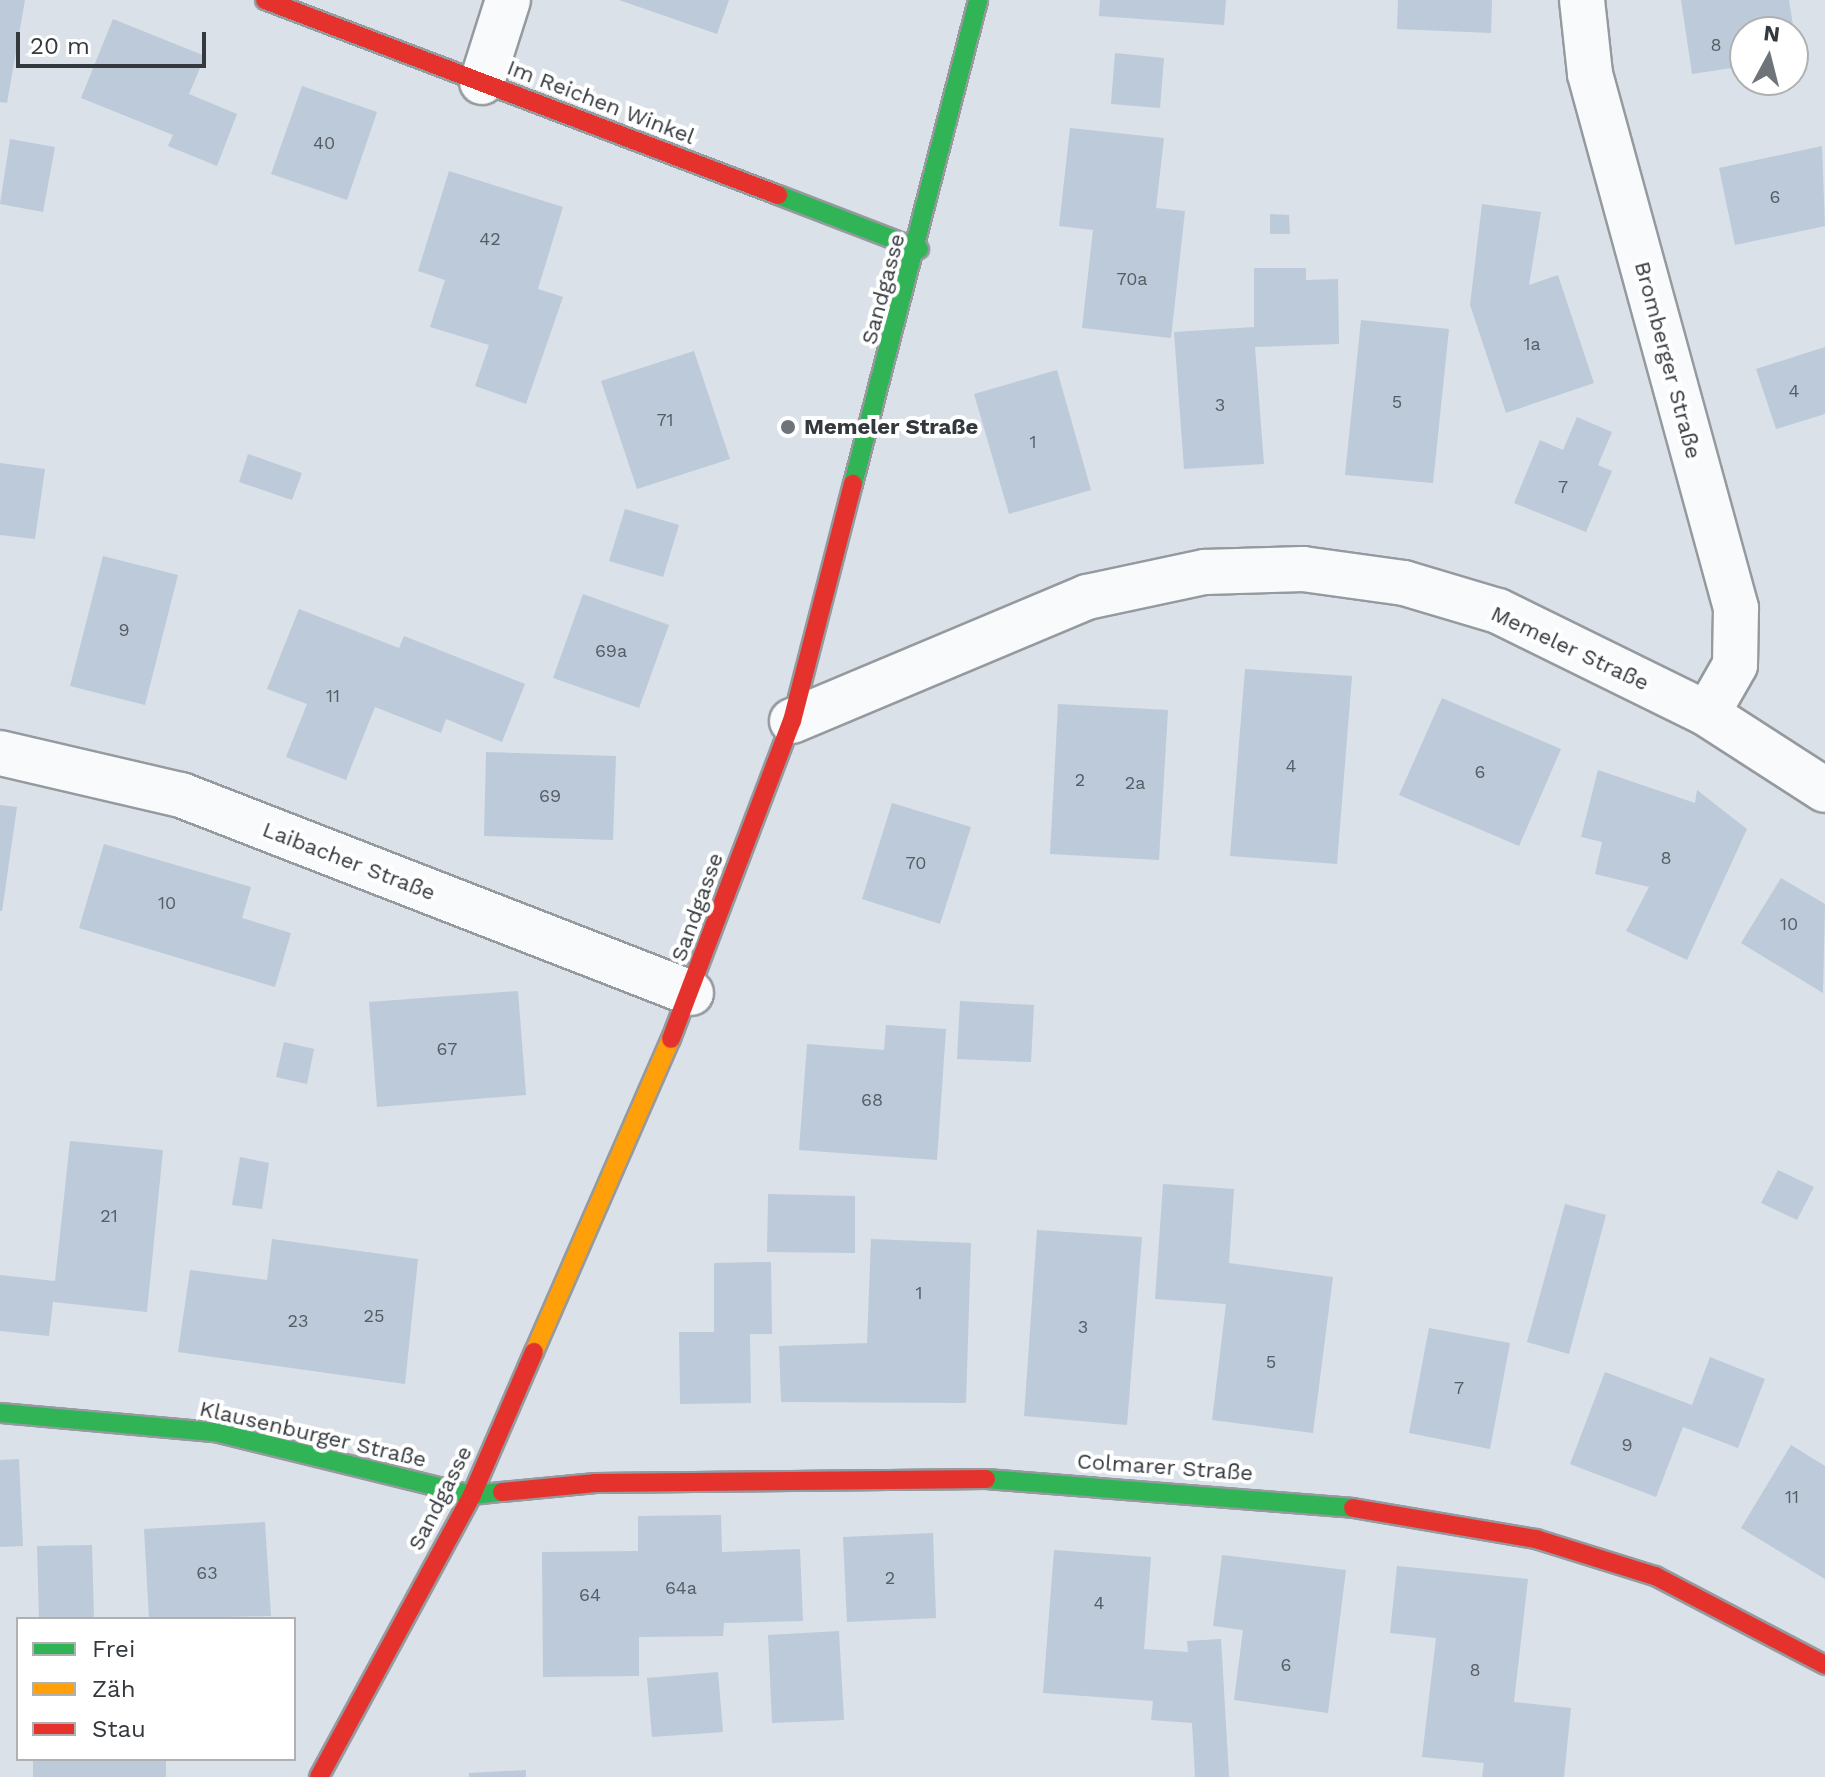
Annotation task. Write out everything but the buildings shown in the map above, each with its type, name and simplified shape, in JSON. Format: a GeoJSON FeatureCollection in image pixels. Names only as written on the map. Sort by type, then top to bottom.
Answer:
{"type":"FeatureCollection","features":[{"type":"Feature","properties":{"kind":"street","name":"Im Reichen Winkel"},"geometry":{"type":"LineString","coordinates":[[265,0],[919,249]]}},
{"type":"Feature","properties":{"kind":"street"},"geometry":{"type":"LineString","coordinates":[[482,82],[508,0]]}},
{"type":"Feature","properties":{"kind":"street","name":"Sandgasse"},"geometry":{"type":"LineString","coordinates":[[319,1777],[472,1495],[691,993],[792,721],[919,249],[978,0]]}},
{"type":"Feature","properties":{"kind":"street","name":"Bromberger Straße"},"geometry":{"type":"LineString","coordinates":[[1582,0],[1590,74],[1736,608],[1735,665],[1707,714]]}},
{"type":"Feature","properties":{"kind":"street","name":"Memeler Straße"},"geometry":{"type":"LineString","coordinates":[[792,721],[1087,597],[1205,572],[1303,569],[1404,583],[1498,611],[1707,714],[1825,790]]}},
{"type":"Feature","properties":{"kind":"street","name":"Laibacher Straße"},"geometry":{"type":"LineString","coordinates":[[0,753],[181,795],[691,993]]}},
{"type":"Feature","properties":{"kind":"street","name":"Klausenburger Straße"},"geometry":{"type":"LineString","coordinates":[[0,1413],[215,1432],[472,1495]]}},
{"type":"Feature","properties":{"kind":"street","name":"Colmarer Straße"},"geometry":{"type":"LineString","coordinates":[[472,1495],[596,1483],[954,1477],[1375,1510],[1536,1539],[1655,1576],[1825,1665]]}},
{"type":"Feature","properties":{"kind":"traffic: fast"},"geometry":{"type":"LineString","coordinates":[[853,484],[978,0]]}},
{"type":"Feature","properties":{"kind":"traffic: fast"},"geometry":{"type":"LineString","coordinates":[[778,195],[919,249]]}},
{"type":"Feature","properties":{"kind":"traffic: fast"},"geometry":{"type":"LineString","coordinates":[[0,1413],[215,1432],[472,1495],[502,1492]]}},
{"type":"Feature","properties":{"kind":"traffic: fast"},"geometry":{"type":"LineString","coordinates":[[986,1479],[1353,1508]]}},
{"type":"Feature","properties":{"kind":"traffic: slow"},"geometry":{"type":"LineString","coordinates":[[534,1352],[671,1039]]}},
{"type":"Feature","properties":{"kind":"traffic: jam"},"geometry":{"type":"LineString","coordinates":[[265,0],[778,195]]}},
{"type":"Feature","properties":{"kind":"traffic: jam"},"geometry":{"type":"LineString","coordinates":[[671,1039],[792,721],[853,484]]}},
{"type":"Feature","properties":{"kind":"traffic: jam"},"geometry":{"type":"LineString","coordinates":[[319,1777],[472,1495],[534,1352]]}},
{"type":"Feature","properties":{"kind":"traffic: jam"},"geometry":{"type":"LineString","coordinates":[[502,1492],[596,1483],[986,1479]]}},
{"type":"Feature","properties":{"kind":"traffic: jam"},"geometry":{"type":"LineString","coordinates":[[1353,1508],[1536,1539],[1655,1576],[1825,1665]]}},
{"type":"Feature","properties":{"kind":"place","name":"Memeler Straße"},"geometry":{"type":"Point","coordinates":[788,427]}}]}
